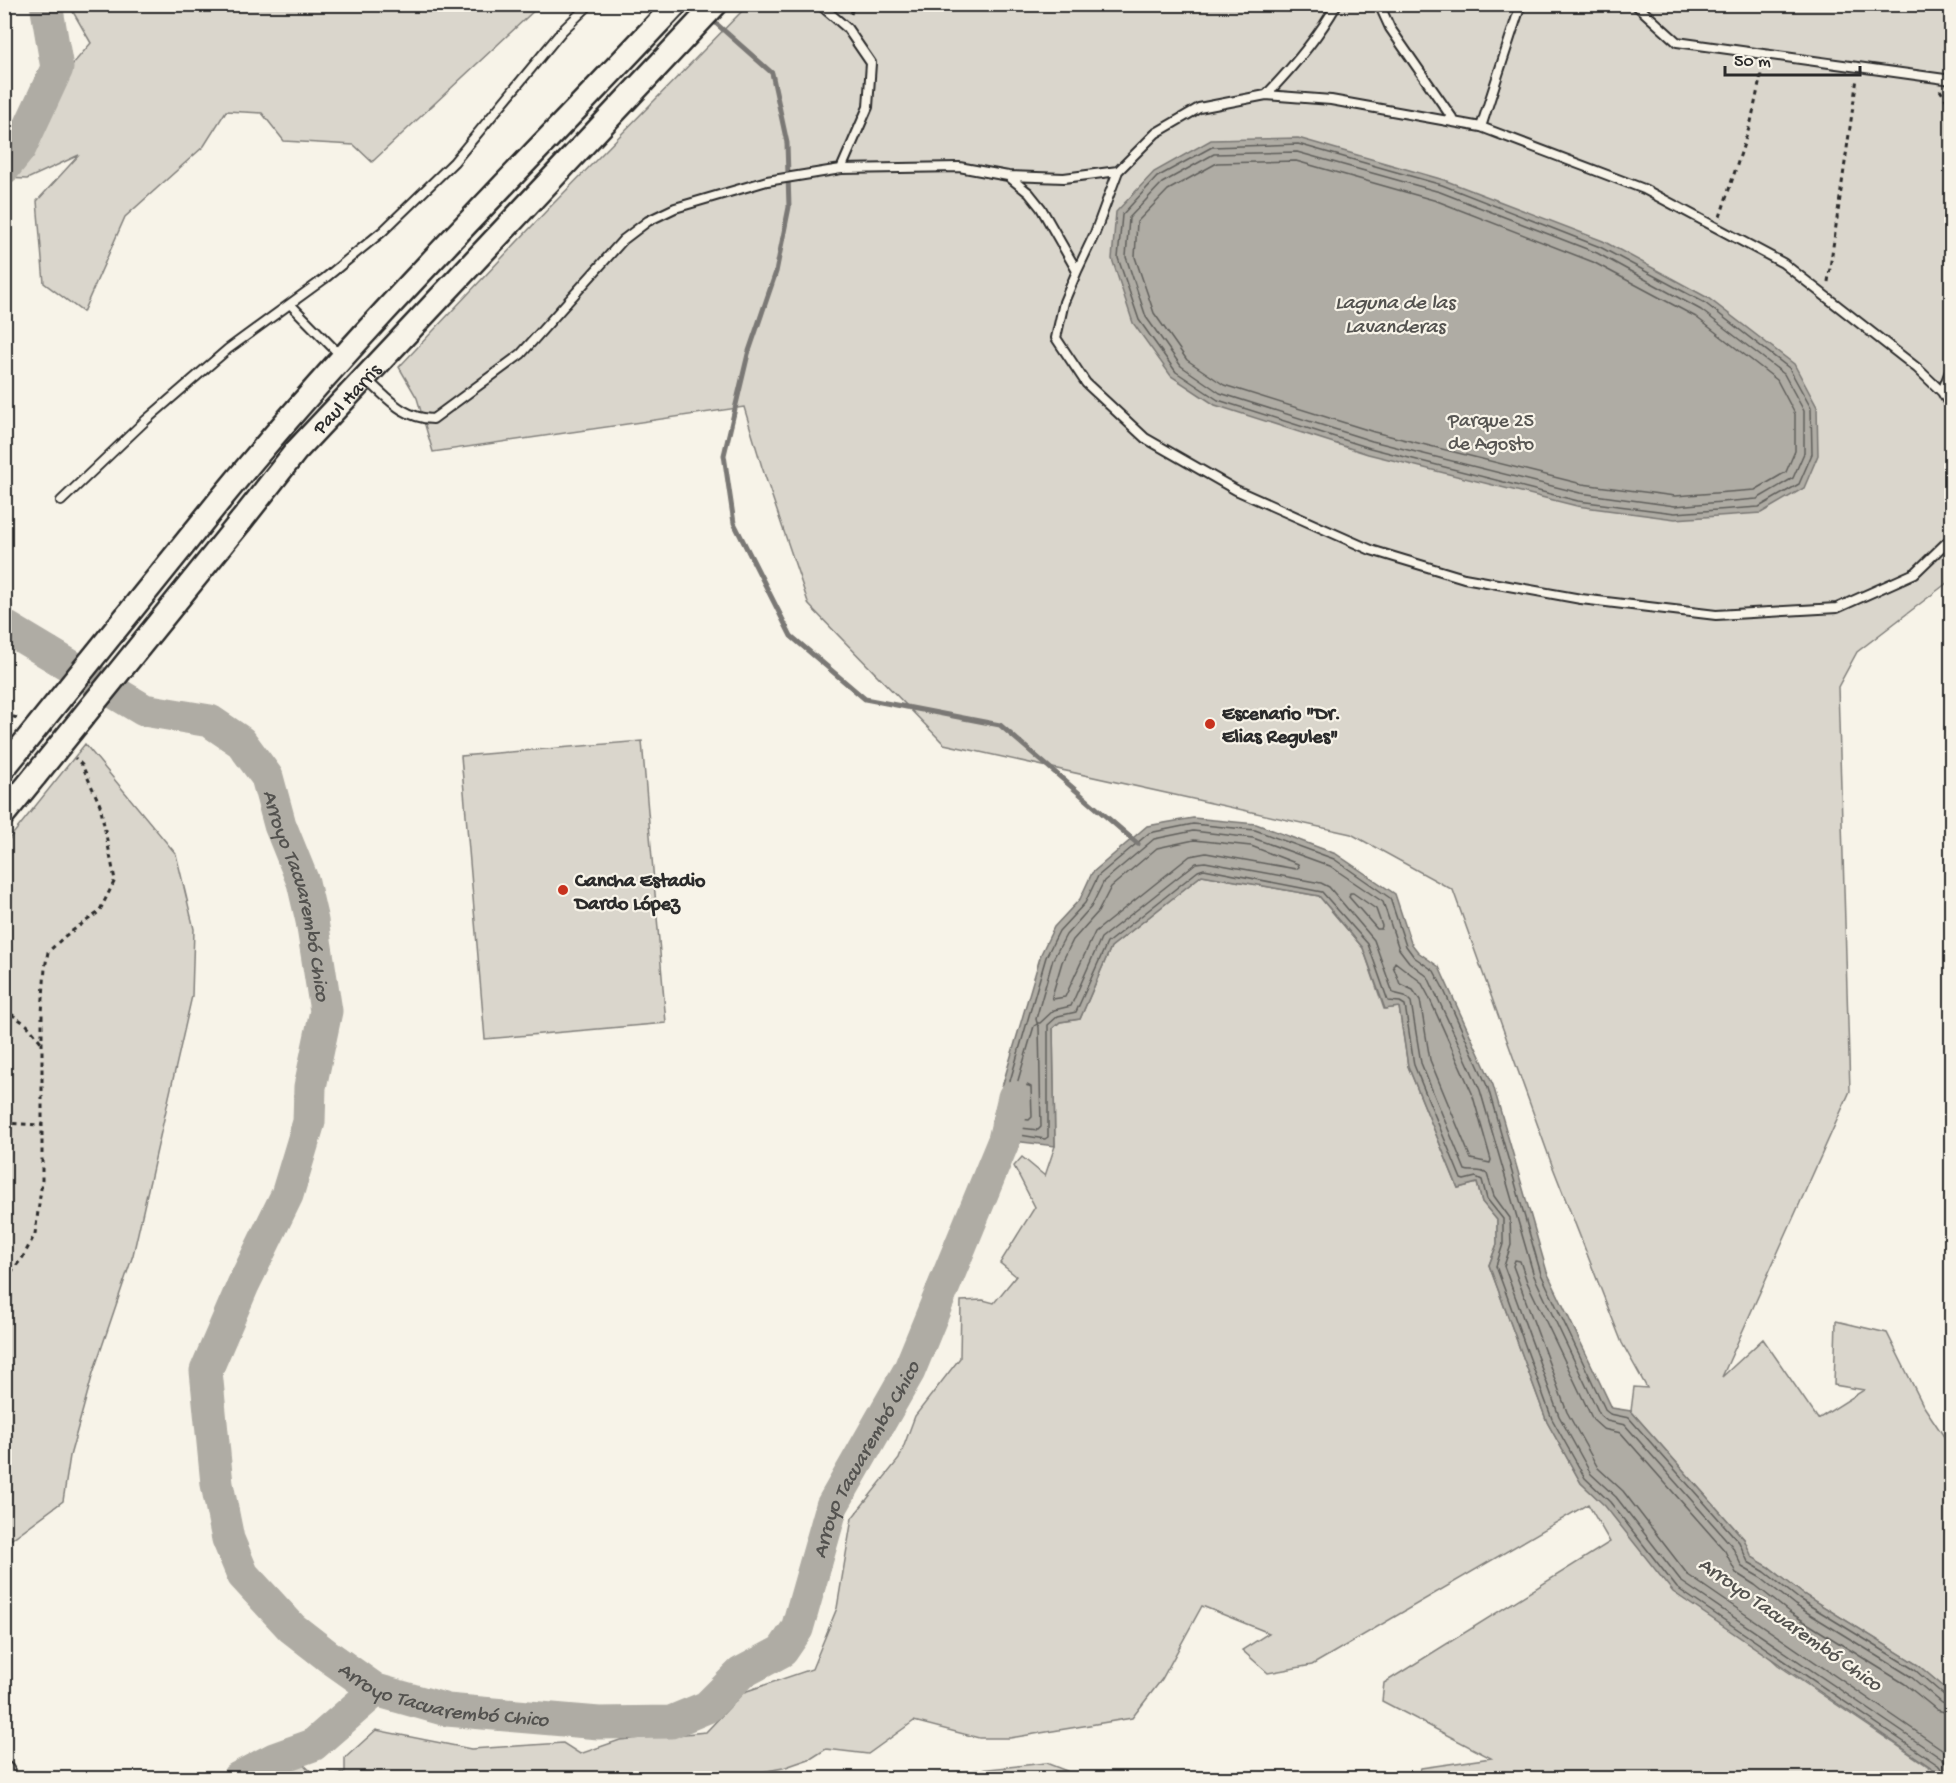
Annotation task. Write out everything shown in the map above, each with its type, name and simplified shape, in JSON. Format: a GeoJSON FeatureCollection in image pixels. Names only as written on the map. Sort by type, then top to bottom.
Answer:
{"type":"FeatureCollection","features":[{"type":"Feature","properties":{"kind":"main road","name":"Paul Harris"},"geometry":{"type":"LineString","coordinates":[[11,760],[274,434],[343,357],[676,4]]}},
{"type":"Feature","properties":{"kind":"main road","name":"Paul Harris"},"geometry":{"type":"LineString","coordinates":[[4,814],[296,451],[716,4]]}},
{"type":"Feature","properties":{"kind":"main road"},"geometry":{"type":"LineString","coordinates":[[343,357],[364,378]]}},
{"type":"Feature","properties":{"kind":"street"},"geometry":{"type":"LineString","coordinates":[[4,1772],[5,1779]]}},
{"type":"Feature","properties":{"kind":"lane"},"geometry":{"type":"LineString","coordinates":[[61,501],[154,413],[228,349],[383,231],[454,162],[562,31],[590,4]]}},
{"type":"Feature","properties":{"kind":"lane"},"geometry":{"type":"LineString","coordinates":[[819,4],[847,28],[871,63],[868,107],[841,169]]}},
{"type":"Feature","properties":{"kind":"lane"},"geometry":{"type":"LineString","coordinates":[[1266,95],[1298,61],[1324,27],[1337,4]]}},
{"type":"Feature","properties":{"kind":"lane"},"geometry":{"type":"LineString","coordinates":[[1379,4],[1390,28],[1455,122]]}},
{"type":"Feature","properties":{"kind":"lane"},"geometry":{"type":"LineString","coordinates":[[1481,127],[1521,4]]}},
{"type":"Feature","properties":{"kind":"lane"},"geometry":{"type":"LineString","coordinates":[[1635,4],[1677,42],[1952,80]]}},
{"type":"Feature","properties":{"kind":"lane"},"geometry":{"type":"LineString","coordinates":[[1952,409],[1942,392],[1917,368],[1783,263],[1644,189],[1481,127],[1332,100],[1266,95],[1199,108],[1156,133],[1118,171],[1095,233],[1064,302],[1056,338],[1086,383],[1145,438],[1236,490],[1371,550],[1454,575],[1581,598],[1716,615],[1837,608],[1915,573],[1950,539],[1952,534]]}},
{"type":"Feature","properties":{"kind":"lane"},"geometry":{"type":"LineString","coordinates":[[364,378],[409,416],[433,419],[521,354],[623,240],[648,221],[675,208],[767,181],[841,169],[959,167],[1008,176],[1064,178],[1118,171]]}},
{"type":"Feature","properties":{"kind":"lane"},"geometry":{"type":"LineString","coordinates":[[1008,176],[1029,193],[1041,208],[1077,271]]}},
{"type":"Feature","properties":{"kind":"lane"},"geometry":{"type":"LineString","coordinates":[[290,304],[343,357]]}},
{"type":"Feature","properties":{"kind":"lane"},"geometry":{"type":"LineString","coordinates":[[1942,392],[1952,366]]}},
{"type":"Feature","properties":{"kind":"path"},"geometry":{"type":"LineString","coordinates":[[1716,227],[1751,122],[1765,54]]}},
{"type":"Feature","properties":{"kind":"path"},"geometry":{"type":"LineString","coordinates":[[1826,296],[1858,67]]}},
{"type":"Feature","properties":{"kind":"path"},"geometry":{"type":"LineString","coordinates":[[4,714],[27,721]]}},
{"type":"Feature","properties":{"kind":"path"},"geometry":{"type":"LineString","coordinates":[[4,1278],[23,1257],[35,1234],[42,1181],[43,1002],[48,952],[65,936],[99,912],[115,880],[100,805],[82,765],[75,757]]}},
{"type":"Feature","properties":{"kind":"path"},"geometry":{"type":"LineString","coordinates":[[4,1009],[27,1025],[43,1045]]}},
{"type":"Feature","properties":{"kind":"path"},"geometry":{"type":"LineString","coordinates":[[4,1123],[42,1125]]}},
{"type":"Feature","properties":{"kind":"green space"},"geometry":{"type":"Polygon","coordinates":[[[69,5],[540,5],[372,162],[354,145],[284,141],[262,113],[226,111],[204,146],[125,217],[83,312],[44,283],[37,201],[79,155],[27,179],[4,178],[5,143],[91,43],[69,5]]]}},
{"type":"Feature","properties":{"kind":"green space","name":"Parque 25 de Agosto"},"geometry":{"type":"Polygon","coordinates":[[[748,5],[1951,5],[1951,580],[1857,652],[1838,687],[1850,1091],[1722,1377],[1763,1339],[1818,1419],[1864,1390],[1834,1385],[1836,1321],[1887,1333],[1923,1405],[1951,1447],[1951,1693],[1918,1665],[1803,1594],[1769,1567],[1751,1557],[1744,1539],[1631,1411],[1634,1387],[1647,1388],[1622,1343],[1552,1165],[1453,890],[1351,834],[944,744],[809,605],[744,407],[433,452],[417,398],[399,367],[551,206],[748,5]]]}},
{"type":"Feature","properties":{"kind":"green space","name":"Cancha Estadio Dardo López"},"geometry":{"type":"Polygon","coordinates":[[[642,741],[666,1023],[485,1039],[461,756],[642,741]]]}},
{"type":"Feature","properties":{"kind":"green space"},"geometry":{"type":"Polygon","coordinates":[[[85,744],[176,854],[194,929],[192,996],[133,1255],[93,1373],[70,1456],[63,1501],[5,1544],[5,844],[85,744]]]}},
{"type":"Feature","properties":{"kind":"green space"},"geometry":{"type":"Polygon","coordinates":[[[1202,875],[1319,896],[1363,948],[1384,1009],[1399,1007],[1408,1066],[1458,1188],[1477,1183],[1482,1202],[1497,1220],[1497,1244],[1489,1265],[1547,1422],[1581,1483],[1778,1665],[1942,1778],[1417,1778],[1421,1768],[1491,1758],[1382,1701],[1384,1683],[1610,1542],[1588,1504],[1312,1665],[1268,1673],[1242,1650],[1269,1633],[1202,1606],[1162,1679],[1132,1718],[1010,1738],[979,1738],[914,1721],[868,1754],[826,1749],[812,1758],[783,1768],[729,1778],[331,1778],[345,1772],[345,1758],[376,1730],[471,1749],[563,1743],[580,1754],[620,1740],[706,1732],[744,1692],[812,1669],[837,1608],[852,1518],[899,1459],[915,1416],[960,1358],[961,1301],[983,1300],[994,1303],[1016,1276],[1000,1263],[1035,1207],[1014,1166],[1022,1157],[1045,1176],[1055,1146],[1053,1028],[1060,1022],[1080,1019],[1111,947],[1202,875]]]}},
{"type":"Feature","properties":{"kind":"green space"},"geometry":{"type":"Polygon","coordinates":[[[302,1763],[318,1778],[268,1778],[302,1763]]]}},
{"type":"Feature","properties":{"kind":"green space"},"geometry":{"type":"Polygon","coordinates":[[[1046,1763],[1067,1771],[1072,1778],[901,1778],[1046,1763]]]}},
{"type":"Feature","properties":{"kind":"water","name":"Laguna de las Lavanderas"},"geometry":{"type":"Polygon","coordinates":[[[1298,138],[1444,180],[1603,241],[1708,298],[1794,364],[1817,407],[1818,455],[1804,488],[1761,513],[1675,519],[1577,506],[1368,454],[1215,405],[1171,376],[1133,323],[1112,259],[1116,212],[1154,172],[1211,140],[1298,138]]]}},
{"type":"Feature","properties":{"kind":"water"},"geometry":{"type":"Polygon","coordinates":[[[1193,818],[1256,824],[1336,854],[1395,894],[1411,943],[1418,952],[1439,967],[1493,1085],[1547,1272],[1612,1408],[1631,1411],[1744,1539],[1752,1557],[1769,1567],[1803,1594],[1918,1665],[1951,1693],[1951,1778],[1942,1778],[1935,1770],[1673,1592],[1605,1506],[1581,1483],[1547,1422],[1489,1265],[1497,1244],[1497,1220],[1482,1202],[1477,1183],[1458,1188],[1408,1066],[1399,1007],[1385,1009],[1363,948],[1319,896],[1202,875],[1111,947],[1080,1019],[1060,1022],[1053,1028],[1055,1146],[1004,1140],[992,1121],[1041,954],[1054,927],[1080,899],[1092,873],[1147,826],[1193,818]]]}},
{"type":"Feature","properties":{"kind":"waterway","name":"Arroyo Tacuarembó Chico"},"geometry":{"type":"LineString","coordinates":[[4,168],[20,148],[57,68],[46,4]]}},
{"type":"Feature","properties":{"kind":"waterway"},"geometry":{"type":"LineString","coordinates":[[711,19],[772,73],[787,143],[789,207],[776,272],[748,354],[724,455],[734,523],[791,636],[865,699],[1000,725],[1138,844]]}},
{"type":"Feature","properties":{"kind":"waterway","name":"Arroyo Tacuarembó Chico"},"geometry":{"type":"LineString","coordinates":[[4,626],[144,710],[210,721],[241,742],[267,777],[280,825],[303,882],[312,921],[326,1011],[310,1087],[309,1122],[287,1195],[243,1285],[206,1371],[217,1484],[228,1539],[243,1575],[292,1628],[376,1690],[447,1710],[599,1723],[671,1722],[707,1707],[741,1673],[782,1651],[797,1629],[832,1506],[909,1371],[1004,1140],[1014,1097]]}},
{"type":"Feature","properties":{"kind":"waterway"},"geometry":{"type":"LineString","coordinates":[[238,1778],[274,1759],[313,1745],[376,1690]]}},
{"type":"Feature","properties":{"kind":"place","name":"Escenario \"Dr. Elias Regules\""},"geometry":{"type":"Point","coordinates":[1210,724]}},
{"type":"Feature","properties":{"kind":"place","name":"Cancha Estadio Dardo López"},"geometry":{"type":"Point","coordinates":[563,890]}}]}
